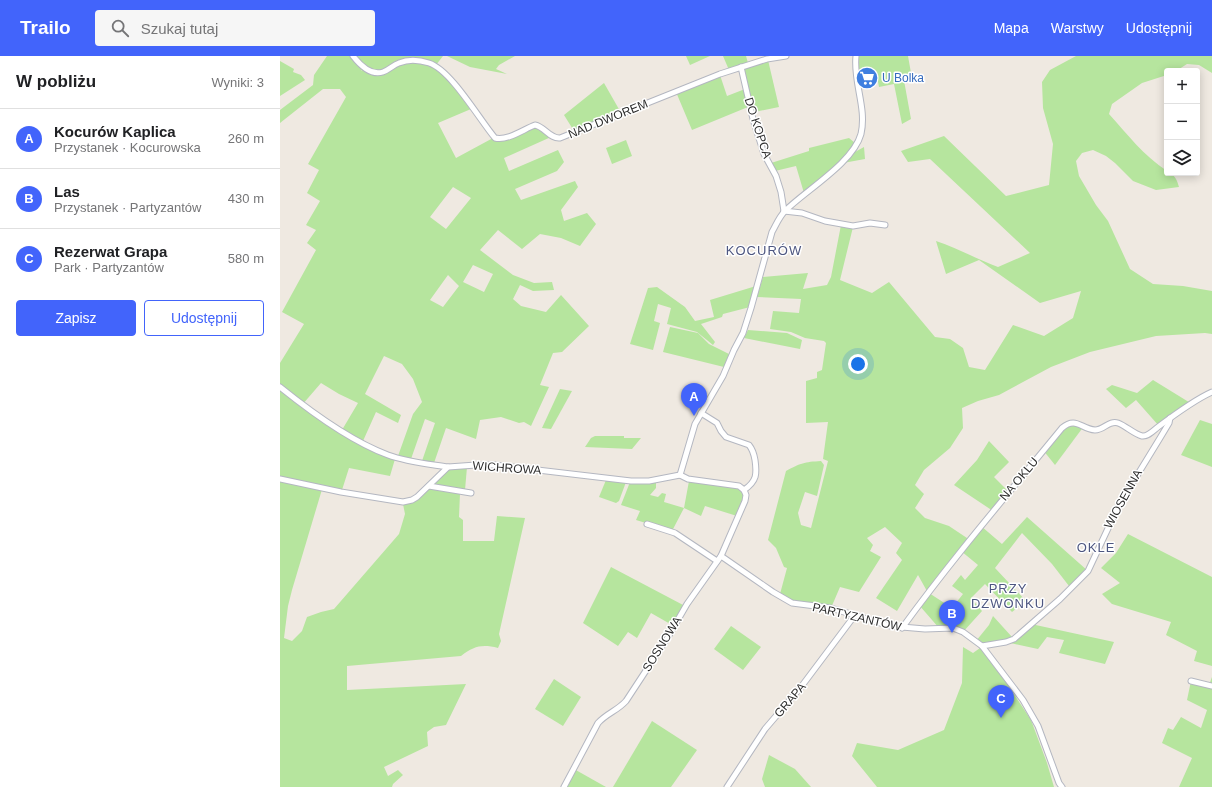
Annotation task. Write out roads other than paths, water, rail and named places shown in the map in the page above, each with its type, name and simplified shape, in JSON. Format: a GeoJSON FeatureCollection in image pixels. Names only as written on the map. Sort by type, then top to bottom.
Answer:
{"type":"FeatureCollection","features":[{"type":"Feature","properties":{"kind":"street","name":"NAD DWOREM"},"geometry":{"type":"LineString","coordinates":[[353,56],[364,68],[378,73],[384,72],[397,63],[404,61],[411,60],[429,62],[447,76],[462,93],[495,138],[500,139],[524,131],[536,124],[541,126],[554,137],[560,138],[741,67],[767,59],[786,56]]}},
{"type":"Feature","properties":{"kind":"street"},"geometry":{"type":"LineString","coordinates":[[680,475],[695,424],[723,376],[742,333],[751,308],[772,232],[784,212],[839,166],[857,144],[863,120],[856,69],[856,56]]}},
{"type":"Feature","properties":{"kind":"street","name":"DO KOPCA"},"geometry":{"type":"LineString","coordinates":[[741,67],[752,119],[764,154],[776,176],[781,192],[784,212]]}},
{"type":"Feature","properties":{"kind":"street"},"geometry":{"type":"LineString","coordinates":[[784,212],[802,213],[825,222],[853,226],[870,223],[885,225]]}},
{"type":"Feature","properties":{"kind":"street","name":"WICHROWA"},"geometry":{"type":"LineString","coordinates":[[280,387],[338,428],[366,445],[398,458],[448,467],[495,465],[631,481],[649,481],[680,475],[688,479],[739,486],[744,490]]}},
{"type":"Feature","properties":{"kind":"street"},"geometry":{"type":"LineString","coordinates":[[1170,418],[1212,392]]}},
{"type":"Feature","properties":{"kind":"street"},"geometry":{"type":"LineString","coordinates":[[701,413],[717,423],[726,437],[749,445],[752,448],[757,472],[752,483],[744,490]]}},
{"type":"Feature","properties":{"kind":"street","name":"NA OKLU"},"geometry":{"type":"LineString","coordinates":[[902,628],[990,515],[1066,425],[1076,423],[1089,429],[1099,430],[1113,422],[1118,423],[1143,436],[1148,435],[1170,418]]}},
{"type":"Feature","properties":{"kind":"street","name":"WIOSENNA"},"geometry":{"type":"LineString","coordinates":[[982,646],[1006,642],[1014,639],[1060,599],[1088,570],[1119,505],[1169,423],[1170,418]]}},
{"type":"Feature","properties":{"kind":"street"},"geometry":{"type":"LineString","coordinates":[[280,479],[403,502],[417,497],[448,467]]}},
{"type":"Feature","properties":{"kind":"street"},"geometry":{"type":"LineString","coordinates":[[429,486],[471,493]]}},
{"type":"Feature","properties":{"kind":"street","name":"SOSNOWA"},"geometry":{"type":"LineString","coordinates":[[564,787],[598,723],[604,716],[621,707],[626,701],[668,637],[687,604],[721,556],[745,501],[746,495],[744,490]]}},
{"type":"Feature","properties":{"kind":"street"},"geometry":{"type":"LineString","coordinates":[[647,524],[675,533],[717,560]]}},
{"type":"Feature","properties":{"kind":"street","name":"PARTYZANTÓW"},"geometry":{"type":"LineString","coordinates":[[721,556],[773,592],[794,603],[831,608],[890,626],[902,628],[939,628],[959,630],[982,646],[1023,700],[1038,726],[1059,783],[1062,787]]}},
{"type":"Feature","properties":{"kind":"street","name":"GRAPA"},"geometry":{"type":"LineString","coordinates":[[727,787],[765,730],[801,687],[855,616]]}},
{"type":"Feature","properties":{"kind":"street"},"geometry":{"type":"LineString","coordinates":[[1191,681],[1212,686]]}},
{"type":"Feature","properties":{"kind":"place","name":"U Bolka"},"geometry":{"type":"Point","coordinates":[867,78]}},
{"type":"Feature","properties":{"kind":"place","name":"Kocurów Kaplica"},"geometry":{"type":"Point","coordinates":[694,416]}},
{"type":"Feature","properties":{"kind":"place","name":"Las"},"geometry":{"type":"Point","coordinates":[952,633]}},
{"type":"Feature","properties":{"kind":"place","name":"Rezerwat Grapa"},"geometry":{"type":"Point","coordinates":[1001,718]}},
{"type":"Feature","properties":{"kind":"district","name":"KOCURÓW"},"geometry":{"type":"Point","coordinates":[764,250]}},
{"type":"Feature","properties":{"kind":"district","name":"OKLE"},"geometry":{"type":"Point","coordinates":[1096,547]}},
{"type":"Feature","properties":{"kind":"district","name":"PRZY DZWONKU"},"geometry":{"type":"Point","coordinates":[1008,596]}}]}
